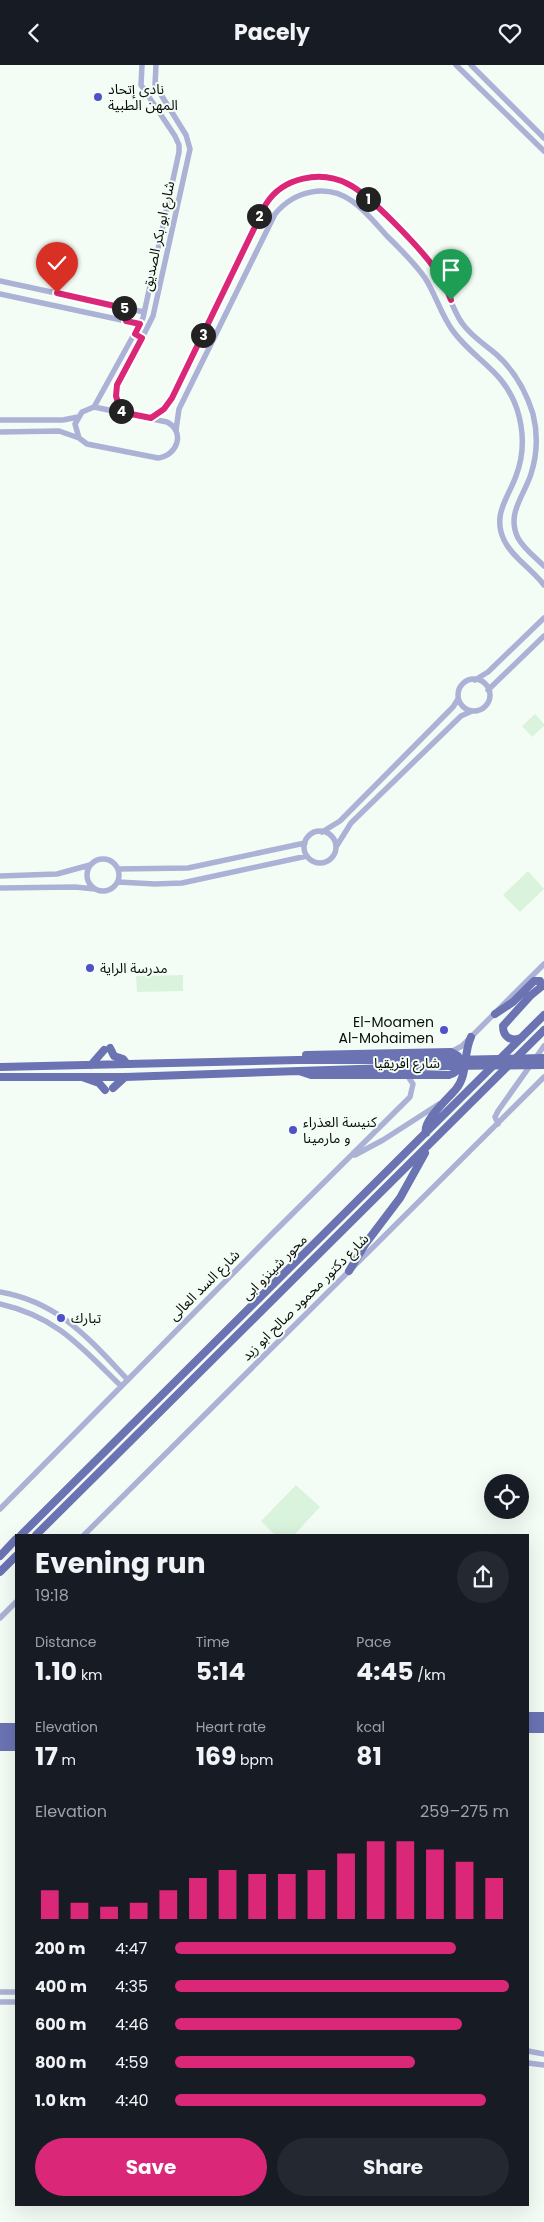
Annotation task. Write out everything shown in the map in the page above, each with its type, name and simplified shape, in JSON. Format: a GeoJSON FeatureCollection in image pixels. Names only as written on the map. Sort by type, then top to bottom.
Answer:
{"type":"FeatureCollection","features":[{"type":"Feature","properties":{"kind":"main road"},"geometry":{"type":"LineString","coordinates":[[495,1013],[513,1002],[534,981],[540,981],[541,987],[530,996],[503,1026],[504,1033],[509,1038],[514,1040],[521,1038]]}},
{"type":"Feature","properties":{"kind":"main road","name":"محور شينزو ابى"},"geometry":{"type":"LineString","coordinates":[[22,1534],[544,1015]]}},
{"type":"Feature","properties":{"kind":"main road","name":"محور شينزو ابى"},"geometry":{"type":"LineString","coordinates":[[37,1534],[544,1030]]}},
{"type":"Feature","properties":{"kind":"main road"},"geometry":{"type":"LineString","coordinates":[[426,1133],[425,1125],[461,1081],[465,1053],[471,1037]]}},
{"type":"Feature","properties":{"kind":"main road"},"geometry":{"type":"LineString","coordinates":[[91,1065],[107,1049],[114,1056],[123,1059],[127,1064]]}},
{"type":"Feature","properties":{"kind":"main road","name":"شارع افريقيا"},"geometry":{"type":"LineString","coordinates":[[0,1067],[298,1060],[309,1055],[451,1052],[458,1055],[460,1061],[459,1068],[454,1074],[311,1075],[298,1070],[125,1077],[0,1077]]}},
{"type":"Feature","properties":{"kind":"main road"},"geometry":{"type":"LineString","coordinates":[[298,1060],[544,1058]]}},
{"type":"Feature","properties":{"kind":"main road"},"geometry":{"type":"LineString","coordinates":[[298,1070],[544,1065]]}},
{"type":"Feature","properties":{"kind":"main road"},"geometry":{"type":"LineString","coordinates":[[80,1076],[109,1089],[125,1077]]}},
{"type":"Feature","properties":{"kind":"main road"},"geometry":{"type":"LineString","coordinates":[[349,1271],[366,1243],[397,1203],[427,1148]]}},
{"type":"Feature","properties":{"kind":"main road"},"geometry":{"type":"LineString","coordinates":[[0,1555],[15,1540]]}},
{"type":"Feature","properties":{"kind":"main road"},"geometry":{"type":"LineString","coordinates":[[0,1572],[15,1557]]}},
{"type":"Feature","properties":{"kind":"main road"},"geometry":{"type":"LineString","coordinates":[[529,1716],[544,1716]]}},
{"type":"Feature","properties":{"kind":"main road"},"geometry":{"type":"LineString","coordinates":[[529,1721],[544,1721]]}},
{"type":"Feature","properties":{"kind":"main road"},"geometry":{"type":"LineString","coordinates":[[0,1727],[15,1727]]}},
{"type":"Feature","properties":{"kind":"main road"},"geometry":{"type":"LineString","coordinates":[[529,1729],[544,1729]]}},
{"type":"Feature","properties":{"kind":"main road"},"geometry":{"type":"LineString","coordinates":[[0,1733],[15,1733]]}},
{"type":"Feature","properties":{"kind":"main road"},"geometry":{"type":"LineString","coordinates":[[529,1734],[544,1734]]}},
{"type":"Feature","properties":{"kind":"main road"},"geometry":{"type":"LineString","coordinates":[[0,1741],[15,1741]]}},
{"type":"Feature","properties":{"kind":"main road"},"geometry":{"type":"LineString","coordinates":[[0,1747],[15,1747]]}},
{"type":"Feature","properties":{"kind":"street"},"geometry":{"type":"LineString","coordinates":[[142,65],[141,85],[177,140],[186,135]]}},
{"type":"Feature","properties":{"kind":"street","name":"شارع ابو بكر الصديق"},"geometry":{"type":"LineString","coordinates":[[121,412],[116,396],[117,385],[151,321],[157,302],[190,149],[186,135],[155,85],[156,65]]}},
{"type":"Feature","properties":{"kind":"street"},"geometry":{"type":"LineString","coordinates":[[456,65],[544,151]]}},
{"type":"Feature","properties":{"kind":"street"},"geometry":{"type":"LineString","coordinates":[[472,65],[544,138]]}},
{"type":"Feature","properties":{"kind":"street","name":"شارع ابو بكر الصديق"},"geometry":{"type":"LineString","coordinates":[[94,407],[135,334],[144,312],[179,152],[177,140]]}},
{"type":"Feature","properties":{"kind":"street"},"geometry":{"type":"LineString","coordinates":[[151,418],[164,409],[172,398],[270,197],[287,185],[307,178],[328,177],[342,181],[366,196],[428,259],[441,278],[461,323],[471,335],[508,365],[525,392],[535,423],[536,449],[531,474],[516,506],[514,526],[522,544],[544,566]]}},
{"type":"Feature","properties":{"kind":"street"},"geometry":{"type":"LineString","coordinates":[[0,432],[58,431],[79,437],[90,445],[158,458],[165,457],[174,450],[178,440],[176,430],[179,409],[274,214],[284,203],[304,193],[318,191],[339,194],[358,205],[415,264],[452,329],[463,343],[495,371],[510,392],[519,418],[522,447],[516,475],[501,507],[500,527],[508,547],[544,585]]}},
{"type":"Feature","properties":{"kind":"street"},"geometry":{"type":"LineString","coordinates":[[0,281],[144,312]]}},
{"type":"Feature","properties":{"kind":"street"},"geometry":{"type":"LineString","coordinates":[[0,293],[140,324]]}},
{"type":"Feature","properties":{"kind":"street"},"geometry":{"type":"LineString","coordinates":[[126,321],[129,315],[128,309]]}},
{"type":"Feature","properties":{"kind":"street"},"geometry":{"type":"LineString","coordinates":[[135,334],[142,338]]}},
{"type":"Feature","properties":{"kind":"street"},"geometry":{"type":"LineString","coordinates":[[79,437],[75,428],[78,417],[84,410],[94,407],[167,422],[176,430]]}},
{"type":"Feature","properties":{"kind":"street"},"geometry":{"type":"LineString","coordinates":[[0,421],[63,420],[78,417]]}},
{"type":"Feature","properties":{"kind":"street"},"geometry":{"type":"LineString","coordinates":[[475,680],[485,684],[488,690],[489,699],[485,706],[461,716],[351,823],[336,847],[334,855],[325,862],[317,863],[307,856],[305,843],[311,834],[322,832],[340,821],[451,709],[458,699],[460,687],[467,681],[475,680],[488,672],[544,618]]}},
{"type":"Feature","properties":{"kind":"street"},"geometry":{"type":"LineString","coordinates":[[488,690],[544,636]]}},
{"type":"Feature","properties":{"kind":"street"},"geometry":{"type":"LineString","coordinates":[[458,699],[464,707],[472,711]]}},
{"type":"Feature","properties":{"kind":"street"},"geometry":{"type":"LineString","coordinates":[[322,832],[332,837],[336,847]]}},
{"type":"Feature","properties":{"kind":"street"},"geometry":{"type":"LineString","coordinates":[[118,869],[188,868],[305,843]]}},
{"type":"Feature","properties":{"kind":"street"},"geometry":{"type":"LineString","coordinates":[[0,888],[75,887],[108,891],[118,882],[182,883],[307,856]]}},
{"type":"Feature","properties":{"kind":"street"},"geometry":{"type":"LineString","coordinates":[[0,876],[57,875],[103,859],[112,861],[118,869],[118,882]]}},
{"type":"Feature","properties":{"kind":"street"},"geometry":{"type":"LineString","coordinates":[[90,865],[87,878],[95,889]]}},
{"type":"Feature","properties":{"kind":"street"},"geometry":{"type":"LineString","coordinates":[[451,1052],[462,1046],[544,964]]}},
{"type":"Feature","properties":{"kind":"street"},"geometry":{"type":"LineString","coordinates":[[498,1123],[495,1117],[498,1111],[544,1046]]}},
{"type":"Feature","properties":{"kind":"street","name":"شارع السد العالى"},"geometry":{"type":"LineString","coordinates":[[0,1509],[243,1265],[272,1233],[410,1097],[413,1087],[407,1075]]}},
{"type":"Feature","properties":{"kind":"street","name":"شارع دكتور محمود صالح ابو زيد"},"geometry":{"type":"LineString","coordinates":[[85,1534],[544,1077]]}},
{"type":"Feature","properties":{"kind":"street"},"geometry":{"type":"LineString","coordinates":[[351,1156],[383,1140],[447,1099]]}},
{"type":"Feature","properties":{"kind":"street"},"geometry":{"type":"LineString","coordinates":[[0,1292],[23,1297],[56,1312],[84,1334],[128,1380]]}},
{"type":"Feature","properties":{"kind":"street"},"geometry":{"type":"LineString","coordinates":[[0,1304],[23,1309],[51,1323],[66,1334],[121,1386]]}},
{"type":"Feature","properties":{"kind":"street"},"geometry":{"type":"LineString","coordinates":[[0,1618],[15,1603]]}},
{"type":"Feature","properties":{"kind":"street"},"geometry":{"type":"LineString","coordinates":[[0,1992],[15,1991]]}},
{"type":"Feature","properties":{"kind":"street"},"geometry":{"type":"LineString","coordinates":[[0,2003],[15,2002]]}},
{"type":"Feature","properties":{"kind":"street"},"geometry":{"type":"LineString","coordinates":[[529,2051],[544,2054]]}},
{"type":"Feature","properties":{"kind":"street"},"geometry":{"type":"LineString","coordinates":[[529,2063],[544,2065]]}},
{"type":"Feature","properties":{"kind":"green space"},"geometry":{"type":"Polygon","coordinates":[[[535,714],[544,726],[532,737],[522,726],[535,714]]]}},
{"type":"Feature","properties":{"kind":"green space"},"geometry":{"type":"Polygon","coordinates":[[[528,871],[544,889],[520,912],[503,895],[528,871]]]}},
{"type":"Feature","properties":{"kind":"green space"},"geometry":{"type":"Polygon","coordinates":[[[183,975],[183,991],[137,992],[136,976],[183,975]]]}},
{"type":"Feature","properties":{"kind":"green space"},"geometry":{"type":"Polygon","coordinates":[[[296,1485],[320,1507],[295,1534],[274,1534],[261,1521],[296,1485]]]}},
{"type":"Feature","properties":{"kind":"place","name":"نادى إتحاد المهن الطبية"},"geometry":{"type":"Point","coordinates":[98,97]}},
{"type":"Feature","properties":{"kind":"place","name":"مدرسة الراية"},"geometry":{"type":"Point","coordinates":[90,968]}},
{"type":"Feature","properties":{"kind":"place","name":"El-Moamen Al-Mohaimen"},"geometry":{"type":"Point","coordinates":[444,1030]}},
{"type":"Feature","properties":{"kind":"place","name":"كنيسة العذراء و مارمينا"},"geometry":{"type":"Point","coordinates":[293,1130]}},
{"type":"Feature","properties":{"kind":"place","name":"تبارك"},"geometry":{"type":"Point","coordinates":[61,1318]}},
{"type":"Feature","properties":{"kind":"route"},"geometry":{"type":"LineString","coordinates":[[57,293],[128,309],[129,315],[126,321],[140,324],[135,334],[142,338],[119,382],[116,393],[121,412],[151,418],[164,409],[172,398],[270,197],[281,188],[294,182],[307,178],[328,177],[342,181],[360,191],[428,259],[445,285],[451,300]]}}]}
